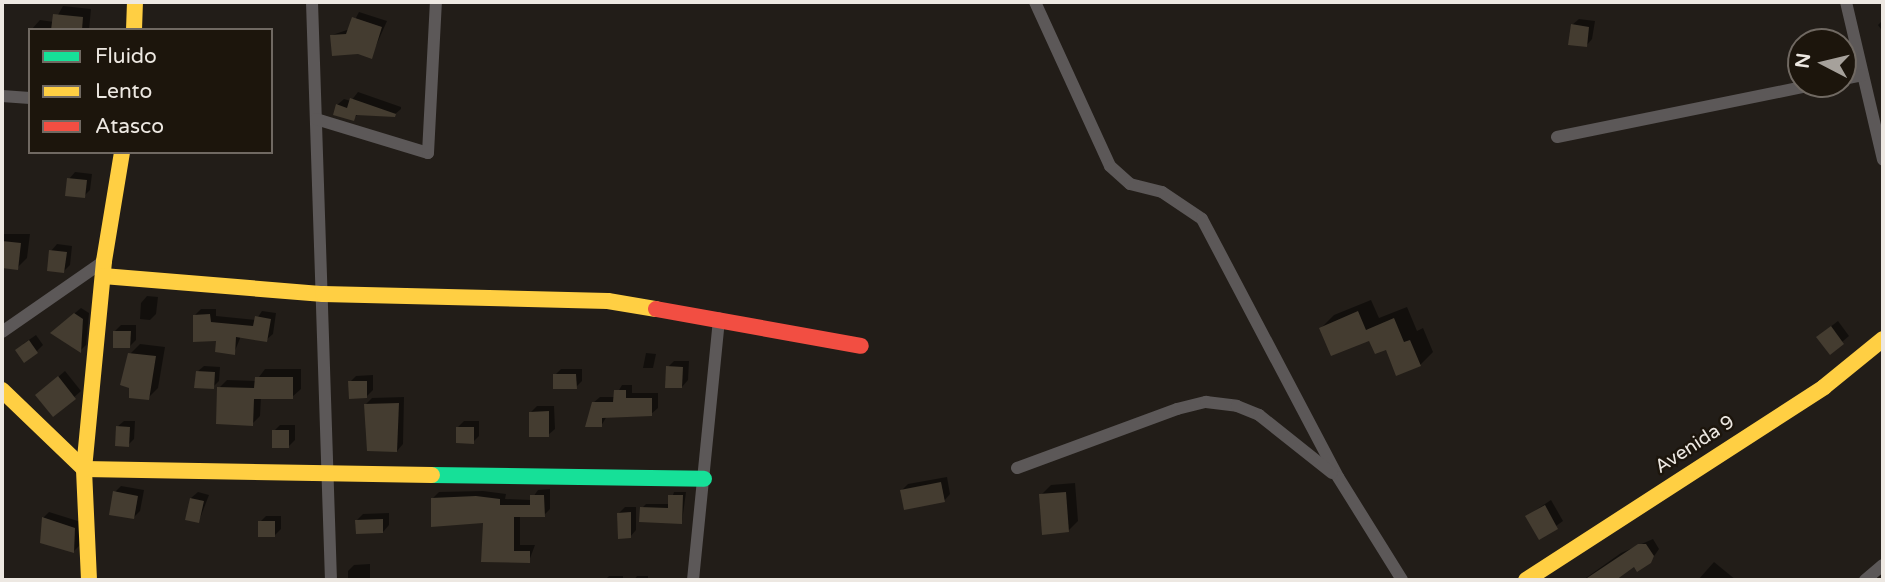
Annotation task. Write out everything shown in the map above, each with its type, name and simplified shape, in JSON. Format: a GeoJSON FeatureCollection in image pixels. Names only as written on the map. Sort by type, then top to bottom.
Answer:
{"type":"FeatureCollection","features":[{"type":"Feature","properties":{"kind":"street"},"geometry":{"type":"LineString","coordinates":[[134,28],[135,2]]}},
{"type":"Feature","properties":{"kind":"street"},"geometry":{"type":"LineString","coordinates":[[312,2],[331,580]]}},
{"type":"Feature","properties":{"kind":"street"},"geometry":{"type":"LineString","coordinates":[[316,119],[428,153],[436,2]]}},
{"type":"Feature","properties":{"kind":"street"},"geometry":{"type":"LineString","coordinates":[[1035,2],[1110,166],[1130,184],[1162,192],[1202,219],[1338,477],[1402,580]]}},
{"type":"Feature","properties":{"kind":"street"},"geometry":{"type":"LineString","coordinates":[[1846,2],[1863,75],[1881,135],[1883,160]]}},
{"type":"Feature","properties":{"kind":"street"},"geometry":{"type":"LineString","coordinates":[[1857,76],[1863,75]]}},
{"type":"Feature","properties":{"kind":"street"},"geometry":{"type":"LineString","coordinates":[[1556,137],[1787,90]]}},
{"type":"Feature","properties":{"kind":"street"},"geometry":{"type":"LineString","coordinates":[[2,96],[28,98]]}},
{"type":"Feature","properties":{"kind":"street"},"geometry":{"type":"LineString","coordinates":[[89,580],[84,469],[103,268],[122,154]]}},
{"type":"Feature","properties":{"kind":"street"},"geometry":{"type":"LineString","coordinates":[[2,332],[103,268],[323,294],[608,301],[719,318],[861,346]]}},
{"type":"Feature","properties":{"kind":"street"},"geometry":{"type":"LineString","coordinates":[[693,580],[719,318]]}},
{"type":"Feature","properties":{"kind":"street","name":"Avenida 9"},"geometry":{"type":"LineString","coordinates":[[1525,580],[1824,387],[1883,339]]}},
{"type":"Feature","properties":{"kind":"street"},"geometry":{"type":"LineString","coordinates":[[2,390],[84,469],[704,479]]}},
{"type":"Feature","properties":{"kind":"street"},"geometry":{"type":"LineString","coordinates":[[1017,468],[1177,408],[1206,402],[1237,406],[1259,415],[1338,477]]}},
{"type":"Feature","properties":{"kind":"street"},"geometry":{"type":"LineString","coordinates":[[1865,580],[1883,565]]}},
{"type":"Feature","properties":{"kind":"building"},"geometry":{"type":"Polygon","coordinates":[[[53,14],[83,17],[82,28],[51,28],[53,14]]]}},
{"type":"Feature","properties":{"kind":"building"},"geometry":{"type":"Polygon","coordinates":[[[352,17],[382,27],[372,59],[358,54],[332,56],[330,35],[346,34],[352,17]]]}},
{"type":"Feature","properties":{"kind":"building"},"geometry":{"type":"Polygon","coordinates":[[[1571,24],[1589,27],[1587,47],[1568,45],[1571,24]]]}},
{"type":"Feature","properties":{"kind":"building"},"geometry":{"type":"Polygon","coordinates":[[[350,98],[396,114],[395,117],[356,115],[354,121],[333,115],[336,104],[347,108],[350,98]]]}},
{"type":"Feature","properties":{"kind":"building"},"geometry":{"type":"Polygon","coordinates":[[[67,178],[87,180],[85,198],[65,196],[67,178]]]}},
{"type":"Feature","properties":{"kind":"building"},"geometry":{"type":"Polygon","coordinates":[[[2,241],[21,243],[18,270],[2,268],[2,241]]]}},
{"type":"Feature","properties":{"kind":"building"},"geometry":{"type":"Polygon","coordinates":[[[49,250],[67,252],[64,273],[47,271],[49,250]]]}},
{"type":"Feature","properties":{"kind":"building"},"geometry":{"type":"Polygon","coordinates":[[[1358,311],[1366,330],[1394,318],[1404,342],[1410,340],[1421,366],[1396,376],[1386,350],[1375,354],[1369,341],[1331,356],[1319,328],[1358,311]]]}},
{"type":"Feature","properties":{"kind":"building"},"geometry":{"type":"Polygon","coordinates":[[[74,313],[83,319],[81,353],[50,333],[74,313]]]}},
{"type":"Feature","properties":{"kind":"building"},"geometry":{"type":"Polygon","coordinates":[[[210,314],[211,322],[253,326],[255,316],[271,319],[267,342],[236,337],[235,355],[215,352],[216,341],[193,342],[193,315],[210,314]]]}},
{"type":"Feature","properties":{"kind":"building"},"geometry":{"type":"Polygon","coordinates":[[[1831,326],[1844,344],[1830,355],[1816,337],[1831,326]]]}},
{"type":"Feature","properties":{"kind":"building"},"geometry":{"type":"Polygon","coordinates":[[[113,331],[131,331],[130,348],[113,348],[113,331]]]}},
{"type":"Feature","properties":{"kind":"building"},"geometry":{"type":"Polygon","coordinates":[[[29,340],[38,353],[24,363],[15,350],[29,340]]]}},
{"type":"Feature","properties":{"kind":"building"},"geometry":{"type":"Polygon","coordinates":[[[128,353],[156,356],[149,400],[129,398],[129,388],[120,385],[128,353]]]}},
{"type":"Feature","properties":{"kind":"building"},"geometry":{"type":"Polygon","coordinates":[[[666,366],[683,367],[682,388],[665,388],[666,366]]]}},
{"type":"Feature","properties":{"kind":"building"},"geometry":{"type":"Polygon","coordinates":[[[196,371],[215,372],[214,389],[194,388],[196,371]]]}},
{"type":"Feature","properties":{"kind":"building"},"geometry":{"type":"Polygon","coordinates":[[[553,374],[576,374],[577,389],[553,389],[553,374]]]}},
{"type":"Feature","properties":{"kind":"building"},"geometry":{"type":"Polygon","coordinates":[[[58,376],[76,399],[53,417],[35,395],[58,376]]]}},
{"type":"Feature","properties":{"kind":"building"},"geometry":{"type":"Polygon","coordinates":[[[255,377],[293,377],[293,399],[254,399],[253,426],[216,424],[217,387],[254,388],[255,377]]]}},
{"type":"Feature","properties":{"kind":"building"},"geometry":{"type":"Polygon","coordinates":[[[348,381],[367,381],[367,398],[349,399],[348,381]]]}},
{"type":"Feature","properties":{"kind":"building"},"geometry":{"type":"Polygon","coordinates":[[[614,390],[626,390],[626,398],[652,398],[652,416],[602,418],[602,427],[585,427],[592,402],[613,402],[614,390]]]}},
{"type":"Feature","properties":{"kind":"building"},"geometry":{"type":"Polygon","coordinates":[[[399,403],[397,452],[367,451],[364,404],[399,403]]]}},
{"type":"Feature","properties":{"kind":"building"},"geometry":{"type":"Polygon","coordinates":[[[549,411],[549,437],[529,437],[529,412],[549,411]]]}},
{"type":"Feature","properties":{"kind":"building"},"geometry":{"type":"Polygon","coordinates":[[[116,426],[130,427],[129,447],[115,446],[116,426]]]}},
{"type":"Feature","properties":{"kind":"building"},"geometry":{"type":"Polygon","coordinates":[[[456,427],[474,427],[474,444],[456,443],[456,427]]]}},
{"type":"Feature","properties":{"kind":"building"},"geometry":{"type":"Polygon","coordinates":[[[272,430],[289,430],[289,448],[272,448],[272,430]]]}},
{"type":"Feature","properties":{"kind":"building"},"geometry":{"type":"Polygon","coordinates":[[[941,482],[945,502],[904,510],[900,490],[941,482]]]}},
{"type":"Feature","properties":{"kind":"building"},"geometry":{"type":"Polygon","coordinates":[[[113,491],[138,496],[134,519],[109,515],[113,491]]]}},
{"type":"Feature","properties":{"kind":"building"},"geometry":{"type":"Polygon","coordinates":[[[1066,492],[1069,532],[1042,535],[1039,494],[1066,492]]]}},
{"type":"Feature","properties":{"kind":"building"},"geometry":{"type":"Polygon","coordinates":[[[530,495],[544,495],[545,517],[514,517],[514,551],[530,551],[530,563],[481,562],[483,523],[431,527],[431,498],[476,496],[500,499],[500,505],[530,505],[530,495]]]}},
{"type":"Feature","properties":{"kind":"building"},"geometry":{"type":"Polygon","coordinates":[[[668,495],[683,495],[682,524],[639,522],[640,507],[668,508],[668,495]]]}},
{"type":"Feature","properties":{"kind":"building"},"geometry":{"type":"Polygon","coordinates":[[[190,498],[204,501],[199,523],[185,520],[190,498]]]}},
{"type":"Feature","properties":{"kind":"building"},"geometry":{"type":"Polygon","coordinates":[[[1545,505],[1558,529],[1539,540],[1525,516],[1545,505]]]}},
{"type":"Feature","properties":{"kind":"building"},"geometry":{"type":"Polygon","coordinates":[[[631,512],[631,538],[618,539],[617,513],[631,512]]]}},
{"type":"Feature","properties":{"kind":"building"},"geometry":{"type":"Polygon","coordinates":[[[42,517],[75,528],[74,553],[40,543],[42,517]]]}},
{"type":"Feature","properties":{"kind":"building"},"geometry":{"type":"Polygon","coordinates":[[[383,519],[383,533],[356,534],[355,520],[383,519]]]}},
{"type":"Feature","properties":{"kind":"building"},"geometry":{"type":"Polygon","coordinates":[[[258,521],[275,521],[275,537],[258,537],[258,521]]]}},
{"type":"Feature","properties":{"kind":"building"},"geometry":{"type":"Polygon","coordinates":[[[1638,544],[1646,544],[1654,556],[1651,563],[1637,572],[1634,567],[1616,580],[1584,580],[1638,544]]]}},
{"type":"Feature","properties":{"kind":"traffic: fast"},"geometry":{"type":"LineString","coordinates":[[432,475],[704,479]]}},
{"type":"Feature","properties":{"kind":"traffic: slow"},"geometry":{"type":"LineString","coordinates":[[134,28],[135,2]]}},
{"type":"Feature","properties":{"kind":"traffic: slow"},"geometry":{"type":"LineString","coordinates":[[89,580],[84,469],[104,261],[122,154]]}},
{"type":"Feature","properties":{"kind":"traffic: slow"},"geometry":{"type":"LineString","coordinates":[[103,276],[323,294],[608,301],[656,309]]}},
{"type":"Feature","properties":{"kind":"traffic: slow"},"geometry":{"type":"LineString","coordinates":[[1526,580],[1824,387],[1883,339]]}},
{"type":"Feature","properties":{"kind":"traffic: slow"},"geometry":{"type":"LineString","coordinates":[[2,390],[84,469],[432,475]]}},
{"type":"Feature","properties":{"kind":"traffic: jam"},"geometry":{"type":"LineString","coordinates":[[656,309],[861,346]]}}]}
